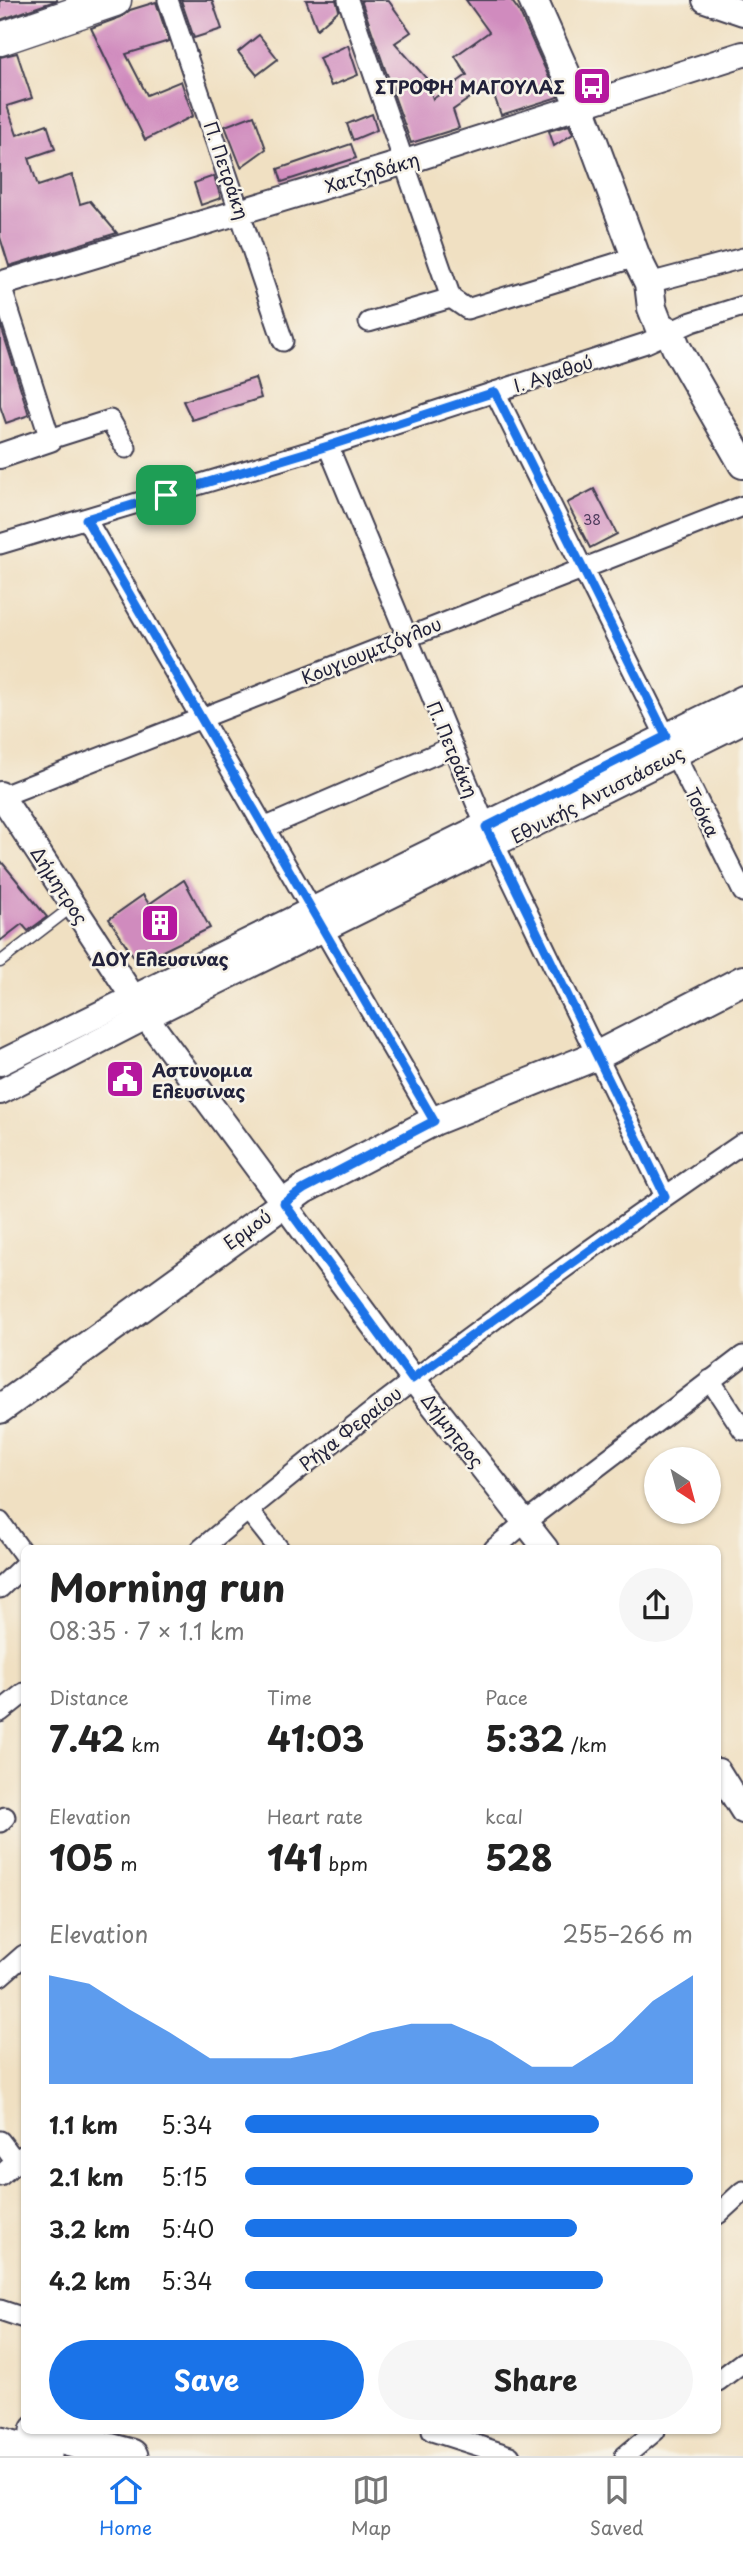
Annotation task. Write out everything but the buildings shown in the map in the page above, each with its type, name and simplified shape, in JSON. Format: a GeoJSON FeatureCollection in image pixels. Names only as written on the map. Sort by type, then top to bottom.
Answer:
{"type":"FeatureCollection","features":[{"type":"Feature","properties":{"kind":"highway"},"geometry":{"type":"LineString","coordinates":[[0,2421],[33,2445]]}},
{"type":"Feature","properties":{"kind":"highway"},"geometry":{"type":"LineString","coordinates":[[0,2444],[131,2456]]}},
{"type":"Feature","properties":{"kind":"main road"},"geometry":{"type":"LineString","coordinates":[[0,39],[115,0]]}},
{"type":"Feature","properties":{"kind":"main road"},"geometry":{"type":"LineString","coordinates":[[533,0],[580,106],[636,257],[649,283],[652,308],[659,326],[670,331],[676,347],[743,464]]}},
{"type":"Feature","properties":{"kind":"main road","name":"Ερμού"},"geometry":{"type":"LineString","coordinates":[[0,1409],[304,1189],[434,1121],[598,1055],[743,980]]}},
{"type":"Feature","properties":{"kind":"street","name":"Π. Πετράκη"},"geometry":{"type":"LineString","coordinates":[[168,0],[283,341]]}},
{"type":"Feature","properties":{"kind":"street"},"geometry":{"type":"LineString","coordinates":[[348,0],[451,298],[467,309],[636,257]]}},
{"type":"Feature","properties":{"kind":"street"},"geometry":{"type":"LineString","coordinates":[[705,0],[743,13]]}},
{"type":"Feature","properties":{"kind":"street","name":"Χατζηδάκη"},"geometry":{"type":"LineString","coordinates":[[0,284],[405,162],[743,54]]}},
{"type":"Feature","properties":{"kind":"street"},"geometry":{"type":"LineString","coordinates":[[649,283],[743,258]]}},
{"type":"Feature","properties":{"kind":"street"},"geometry":{"type":"LineString","coordinates":[[0,284],[50,439]]}},
{"type":"Feature","properties":{"kind":"street"},"geometry":{"type":"LineString","coordinates":[[369,322],[451,298]]}},
{"type":"Feature","properties":{"kind":"street","name":"Ι. Αγαθού"},"geometry":{"type":"LineString","coordinates":[[0,544],[328,446],[646,343],[670,331],[743,306]]}},
{"type":"Feature","properties":{"kind":"street","name":"Τσόκα"},"geometry":{"type":"LineString","coordinates":[[495,392],[743,892]]}},
{"type":"Feature","properties":{"kind":"street"},"geometry":{"type":"LineString","coordinates":[[0,456],[110,421],[126,448]]}},
{"type":"Feature","properties":{"kind":"street","name":"Π. Πετράκη"},"geometry":{"type":"LineString","coordinates":[[328,446],[490,836],[665,1196]]}},
{"type":"Feature","properties":{"kind":"street","name":"Κουγιουμτζόγλου"},"geometry":{"type":"LineString","coordinates":[[0,796],[743,506]]}},
{"type":"Feature","properties":{"kind":"street"},"geometry":{"type":"LineString","coordinates":[[86,519],[434,1121]]}},
{"type":"Feature","properties":{"kind":"street","name":"Εθνικής Αντιστάσεως"},"geometry":{"type":"LineString","coordinates":[[0,1063],[140,1007],[490,836],[670,745],[743,698]]}},
{"type":"Feature","properties":{"kind":"street","name":"Εθνικής Αντιστάσεως"},"geometry":{"type":"LineString","coordinates":[[670,745],[743,721]]}},
{"type":"Feature","properties":{"kind":"street"},"geometry":{"type":"LineString","coordinates":[[264,828],[452,747]]}},
{"type":"Feature","properties":{"kind":"street","name":"Δήμητρος"},"geometry":{"type":"LineString","coordinates":[[0,796],[140,1007],[412,1379],[543,1545]]}},
{"type":"Feature","properties":{"kind":"street","name":"Εθνικής Αντιστάσεως"},"geometry":{"type":"LineString","coordinates":[[0,1092],[140,1007]]}},
{"type":"Feature","properties":{"kind":"street","name":"Ρήγα Φεραίου"},"geometry":{"type":"LineString","coordinates":[[206,1545],[412,1379],[665,1196],[743,1143]]}},
{"type":"Feature","properties":{"kind":"street"},"geometry":{"type":"LineString","coordinates":[[499,1545],[743,1356]]}},
{"type":"Feature","properties":{"kind":"street"},"geometry":{"type":"LineString","coordinates":[[710,1380],[743,1430]]}},
{"type":"Feature","properties":{"kind":"street"},"geometry":{"type":"LineString","coordinates":[[248,1510],[276,1545]]}},
{"type":"Feature","properties":{"kind":"street"},"geometry":{"type":"LineString","coordinates":[[0,1522],[21,1551]]}},
{"type":"Feature","properties":{"kind":"street"},"geometry":{"type":"LineString","coordinates":[[0,1588],[21,1568]]}},
{"type":"Feature","properties":{"kind":"street"},"geometry":{"type":"LineString","coordinates":[[0,1712],[21,1695]]}},
{"type":"Feature","properties":{"kind":"street"},"geometry":{"type":"LineString","coordinates":[[726,1780],[743,1811]]}},
{"type":"Feature","properties":{"kind":"street"},"geometry":{"type":"LineString","coordinates":[[0,1976],[21,1958]]}},
{"type":"Feature","properties":{"kind":"street"},"geometry":{"type":"LineString","coordinates":[[0,2141],[20,2158],[0,2176]]}},
{"type":"Feature","properties":{"kind":"street"},"geometry":{"type":"LineString","coordinates":[[721,2211],[743,2191]]}},
{"type":"Feature","properties":{"kind":"street"},"geometry":{"type":"LineString","coordinates":[[0,2311],[21,2317]]}},
{"type":"Feature","properties":{"kind":"street"},"geometry":{"type":"LineString","coordinates":[[721,2379],[743,2362]]}},
{"type":"Feature","properties":{"kind":"street"},"geometry":{"type":"LineString","coordinates":[[441,2434],[510,2456]]}},
{"type":"Feature","properties":{"kind":"street"},"geometry":{"type":"LineString","coordinates":[[625,2456],[651,2434]]}},
{"type":"Feature","properties":{"kind":"lane"},"geometry":{"type":"LineString","coordinates":[[0,962],[74,905]]}},
{"type":"Feature","properties":{"kind":"place","name":"ΣΤΡΟΦΗ ΜΑΓΟΥΛΑΣ"},"geometry":{"type":"Point","coordinates":[592,86]}},
{"type":"Feature","properties":{"kind":"place","name":"ΔΟΥ Ελευσινας"},"geometry":{"type":"Point","coordinates":[160,923]}},
{"type":"Feature","properties":{"kind":"place","name":"Αστυνομια Ελευσινας"},"geometry":{"type":"Point","coordinates":[125,1079]}},
{"type":"Feature","properties":{"kind":"route"},"geometry":{"type":"LineString","coordinates":[[495,392],[666,736],[486,827],[665,1196],[412,1379],[284,1203],[304,1189],[434,1121],[96,541],[86,519],[166,495],[495,392]]}}]}
